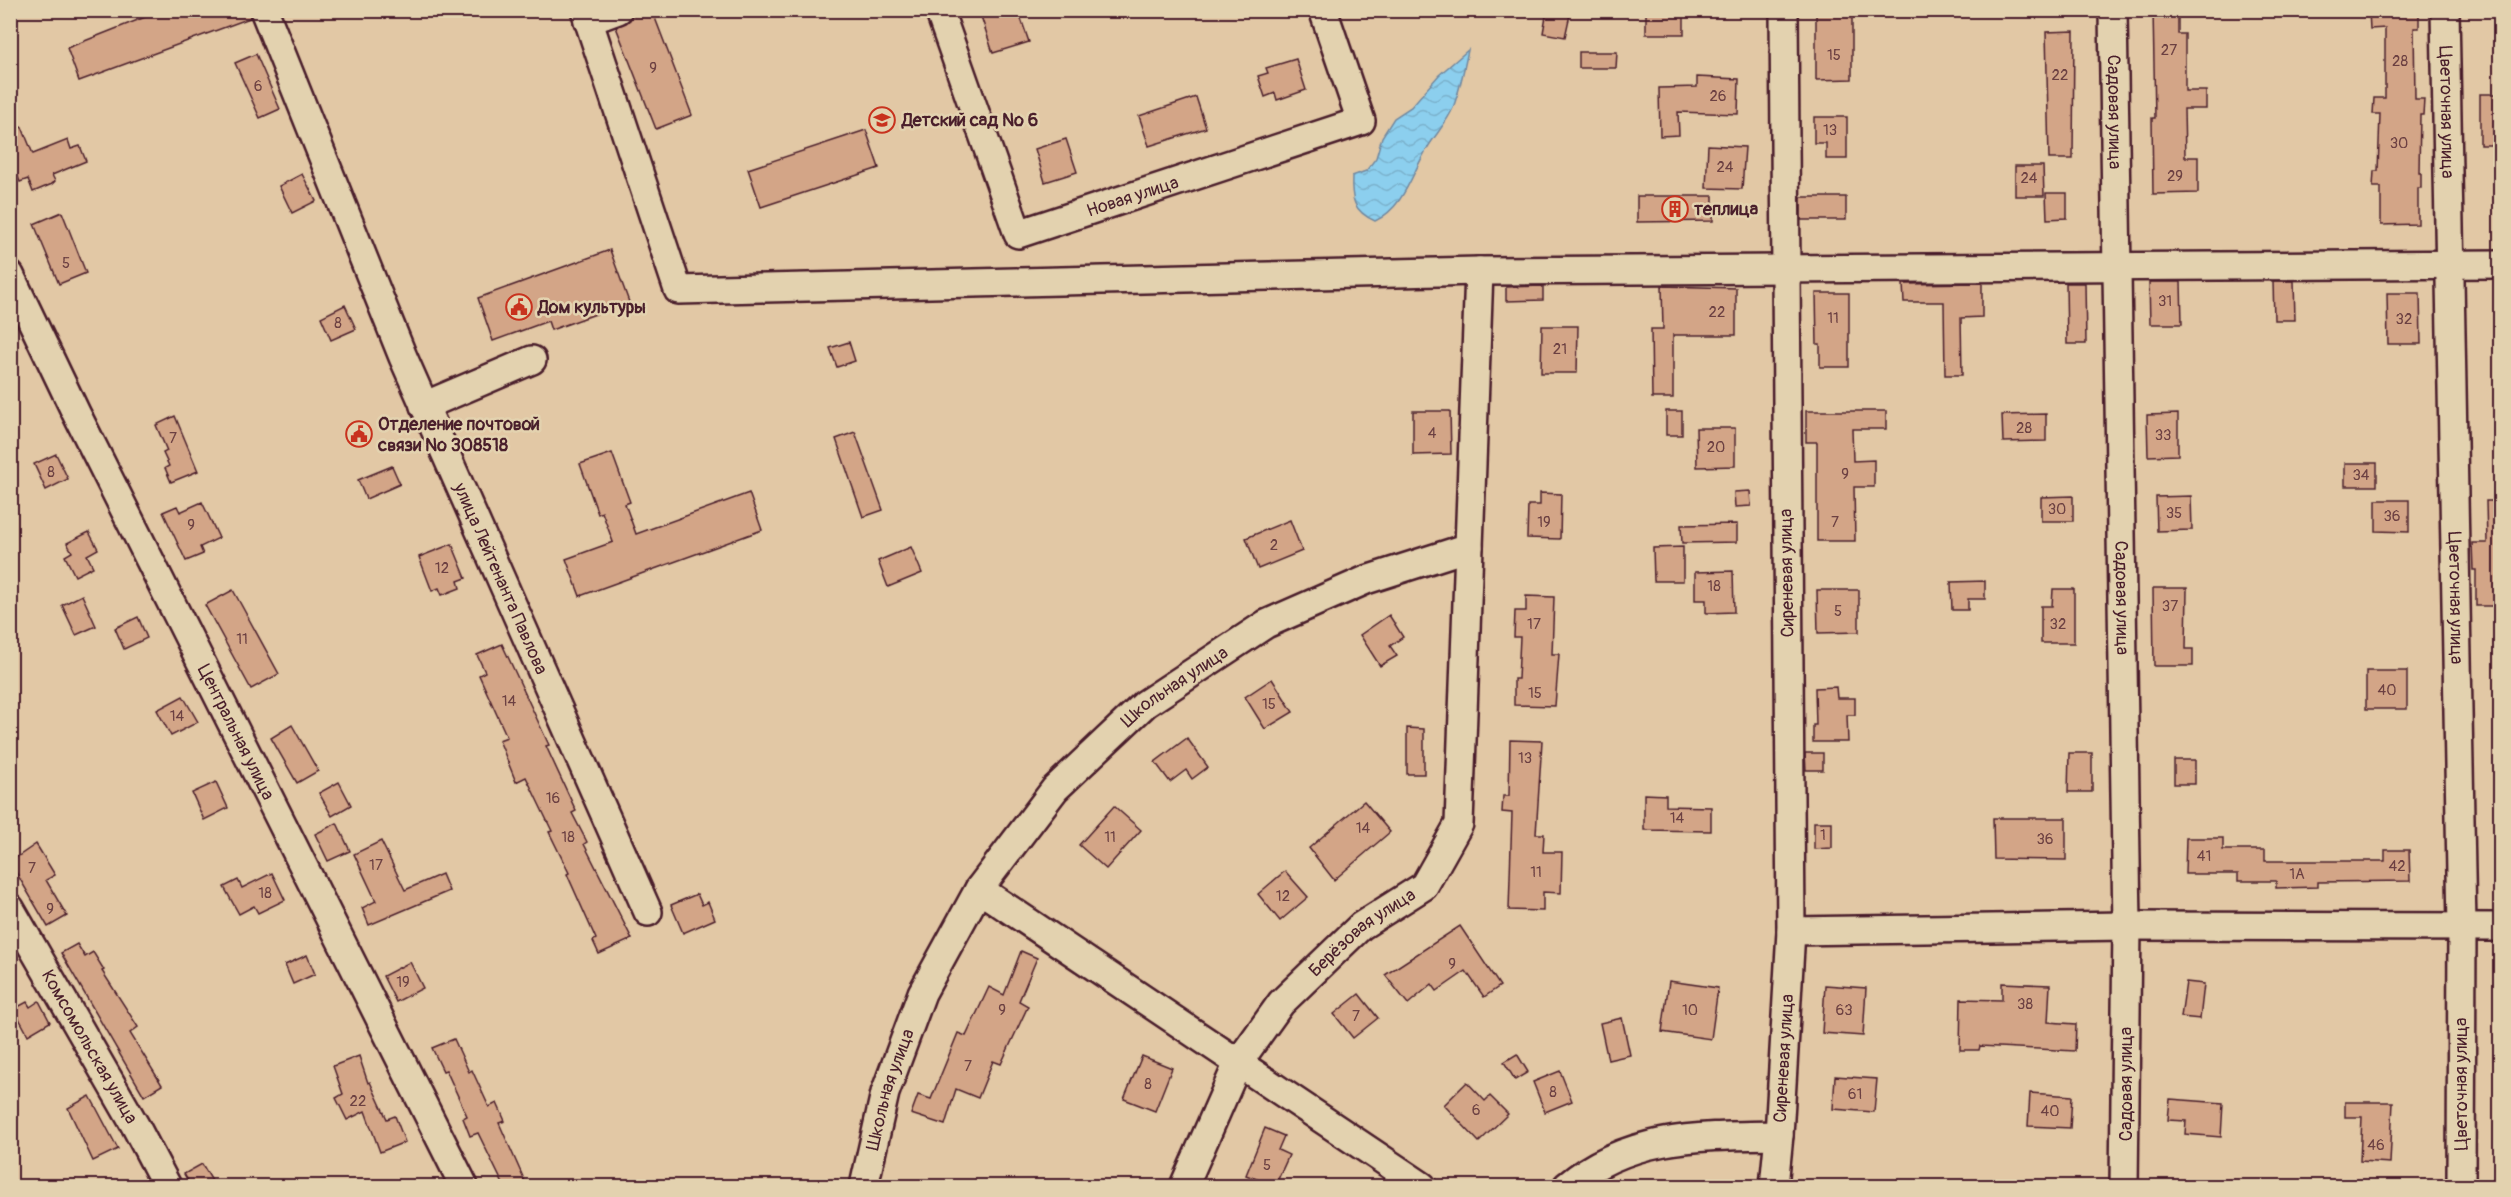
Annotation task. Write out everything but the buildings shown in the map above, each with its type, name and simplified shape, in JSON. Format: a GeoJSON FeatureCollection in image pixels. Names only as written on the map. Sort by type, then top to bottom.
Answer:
{"type":"FeatureCollection","features":[{"type":"Feature","properties":{"kind":"street","name":"улица Лейтенанта Павлова"},"geometry":{"type":"LineString","coordinates":[[264,10],[424,406],[648,912]]}},
{"type":"Feature","properties":{"kind":"street"},"geometry":{"type":"LineString","coordinates":[[618,10],[587,16],[678,290],[1479,270],[2500,264]]}},
{"type":"Feature","properties":{"kind":"street","name":"Новая улица"},"geometry":{"type":"LineString","coordinates":[[939,10],[1018,234],[1361,121],[1323,10]]}},
{"type":"Feature","properties":{"kind":"street","name":"Сиреневая улица"},"geometry":{"type":"LineString","coordinates":[[1774,1186],[1791,931],[1784,269],[1784,10]]}},
{"type":"Feature","properties":{"kind":"street","name":"Садовая улица"},"geometry":{"type":"LineString","coordinates":[[2113,10],[2127,926],[2124,1186]]}},
{"type":"Feature","properties":{"kind":"street","name":"Цветочная улица"},"geometry":{"type":"LineString","coordinates":[[2445,10],[2462,927],[2461,1186]]}},
{"type":"Feature","properties":{"kind":"street"},"geometry":{"type":"LineString","coordinates":[[1469,547],[1479,270]]}},
{"type":"Feature","properties":{"kind":"street","name":"Центральная улица"},"geometry":{"type":"LineString","coordinates":[[10,275],[81,424],[464,1186]]}},
{"type":"Feature","properties":{"kind":"street"},"geometry":{"type":"LineString","coordinates":[[424,406],[532,360]]}},
{"type":"Feature","properties":{"kind":"street","name":"Школьная улица"},"geometry":{"type":"LineString","coordinates":[[864,1186],[885,1093],[922,993],[979,889],[1055,789],[1145,704],[1266,624],[1366,580],[1469,547]]}},
{"type":"Feature","properties":{"kind":"street","name":"Берёзовая улица"},"geometry":{"type":"LineString","coordinates":[[1184,1186],[1238,1063],[1281,1003],[1361,926],[1424,885],[1459,824],[1469,547]]}},
{"type":"Feature","properties":{"kind":"street"},"geometry":{"type":"LineString","coordinates":[[979,889],[1422,1186]]}},
{"type":"Feature","properties":{"kind":"street","name":"Комсомольская улица"},"geometry":{"type":"LineString","coordinates":[[10,908],[136,1127],[167,1186]]}},
{"type":"Feature","properties":{"kind":"street"},"geometry":{"type":"LineString","coordinates":[[1791,931],[2127,926],[2500,927]]}},
{"type":"Feature","properties":{"kind":"street","name":"Сиреневая улица"},"geometry":{"type":"LineString","coordinates":[[1567,1186],[1585,1171],[1637,1147],[1696,1136],[1779,1135]]}},
{"type":"Feature","properties":{"kind":"water"},"geometry":{"type":"Polygon","coordinates":[[[1468,50],[1460,87],[1445,123],[1422,157],[1401,198],[1385,215],[1375,221],[1362,213],[1355,203],[1352,176],[1366,171],[1376,158],[1382,137],[1394,118],[1411,107],[1439,75],[1468,50]]]}},
{"type":"Feature","properties":{"kind":"place","name":"Детский сад № 6"},"geometry":{"type":"Point","coordinates":[882,120]}},
{"type":"Feature","properties":{"kind":"place","name":"теплица"},"geometry":{"type":"Point","coordinates":[1675,209]}},
{"type":"Feature","properties":{"kind":"place","name":"Дом культуры"},"geometry":{"type":"Point","coordinates":[519,307]}},
{"type":"Feature","properties":{"kind":"place","name":"Отделение почтовой связи № 308518"},"geometry":{"type":"Point","coordinates":[359,434]}}]}
